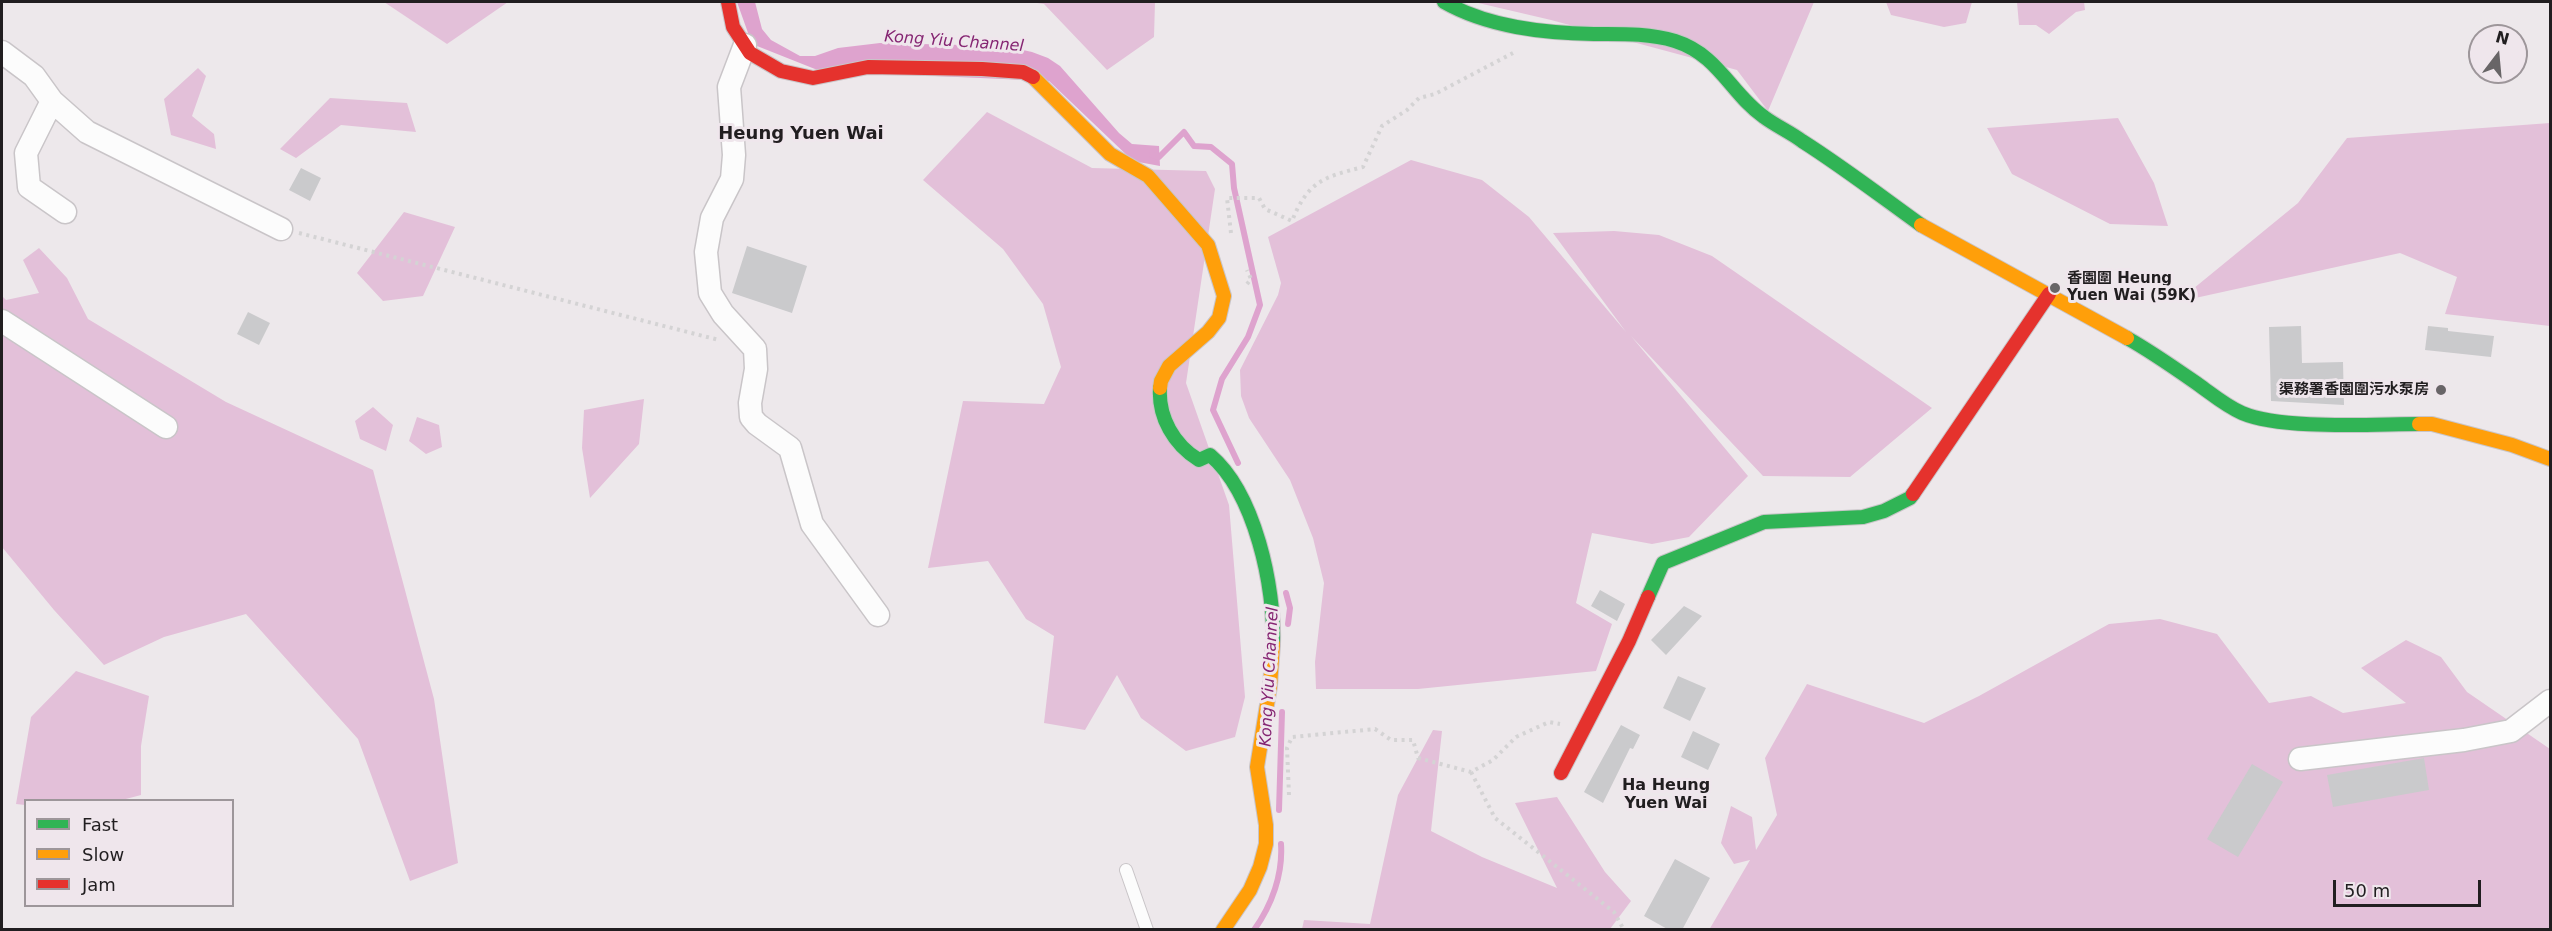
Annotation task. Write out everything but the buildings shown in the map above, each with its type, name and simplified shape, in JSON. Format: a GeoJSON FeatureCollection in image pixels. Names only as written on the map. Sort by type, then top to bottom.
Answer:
{"type":"FeatureCollection","features":[{"type":"Feature","properties":{"kind":"street"},"geometry":{"type":"LineString","coordinates":[[728,2],[734,27],[750,53],[781,72],[813,78],[868,67],[1023,72],[1044,86],[1110,154],[1148,176],[1208,245],[1214,259],[1224,302],[1219,316],[1210,328],[1164,370],[1159,389],[1162,413],[1180,449],[1198,460],[1210,456],[1222,464],[1250,518],[1263,553],[1272,598],[1273,626],[1270,687],[1257,769],[1266,843],[1244,901],[1223,930]]}},
{"type":"Feature","properties":{"kind":"street"},"geometry":{"type":"LineString","coordinates":[[1444,2],[1465,14],[1502,24],[1562,33],[1655,36],[1694,49],[1718,67],[1752,107],[1774,124],[1803,141],[1929,230],[2159,356],[2224,403],[2242,413],[2313,423],[2432,424],[2512,445],[2550,459]]}},
{"type":"Feature","properties":{"kind":"street"},"geometry":{"type":"LineString","coordinates":[[745,45],[736,63],[729,87],[734,155],[732,179],[712,218],[706,252],[710,293],[723,314],[755,349],[756,369],[750,403],[751,417],[790,448],[812,524],[878,615]]}},
{"type":"Feature","properties":{"kind":"street"},"geometry":{"type":"LineString","coordinates":[[2,52],[34,76],[52,101],[87,132],[281,229]]}},
{"type":"Feature","properties":{"kind":"street"},"geometry":{"type":"LineString","coordinates":[[52,101],[26,153],[29,187],[65,212]]}},
{"type":"Feature","properties":{"kind":"street"},"geometry":{"type":"LineString","coordinates":[[1561,774],[1629,641],[1662,565],[1764,522],[1863,517],[1884,511],[1910,498],[2049,294]]}},
{"type":"Feature","properties":{"kind":"street"},"geometry":{"type":"LineString","coordinates":[[2,321],[166,427]]}},
{"type":"Feature","properties":{"kind":"street"},"geometry":{"type":"LineString","coordinates":[[2300,759],[2464,740],[2511,731],[2550,701]]}},
{"type":"Feature","properties":{"kind":"lane"},"geometry":{"type":"LineString","coordinates":[[1126,870],[1147,930]]}},
{"type":"Feature","properties":{"kind":"path"},"geometry":{"type":"LineString","coordinates":[[1232,238],[1227,198],[1259,198],[1265,209],[1292,221],[1307,194],[1321,179],[1363,166],[1382,126],[1407,110],[1419,98],[1435,94],[1520,49]]}},
{"type":"Feature","properties":{"kind":"path"},"geometry":{"type":"LineString","coordinates":[[281,229],[720,340]]}},
{"type":"Feature","properties":{"kind":"path"},"geometry":{"type":"LineString","coordinates":[[1246,269],[1251,279]]}},
{"type":"Feature","properties":{"kind":"path"},"geometry":{"type":"LineString","coordinates":[[1289,796],[1287,748],[1292,737],[1375,729],[1391,740],[1413,740],[1418,758],[1472,772],[1493,760],[1516,736],[1549,722],[1585,728]]}},
{"type":"Feature","properties":{"kind":"path"},"geometry":{"type":"LineString","coordinates":[[1472,772],[1495,818],[1614,912],[1624,930]]}},
{"type":"Feature","properties":{"kind":"shaded area"},"geometry":{"type":"Polygon","coordinates":[[[384,2],[508,2],[447,44],[384,2]]]}},
{"type":"Feature","properties":{"kind":"shaded area"},"geometry":{"type":"Polygon","coordinates":[[[737,2],[755,2],[762,29],[771,40],[800,56],[815,56],[838,48],[880,43],[1014,48],[1048,58],[1060,66],[1119,133],[1132,144],[1159,146],[1160,166],[1133,161],[1049,81],[820,71],[752,44],[737,2]]]}},
{"type":"Feature","properties":{"kind":"shaded area"},"geometry":{"type":"Polygon","coordinates":[[[1030,2],[1155,2],[1154,37],[1107,70],[1044,4],[1030,2]]]}},
{"type":"Feature","properties":{"kind":"shaded area"},"geometry":{"type":"Polygon","coordinates":[[[1474,2],[1814,2],[1768,111],[1737,70],[1551,20],[1474,2]]]}},
{"type":"Feature","properties":{"kind":"shaded area"},"geometry":{"type":"Polygon","coordinates":[[[1886,2],[1972,2],[1966,23],[1944,27],[1891,15],[1886,2]]]}},
{"type":"Feature","properties":{"kind":"shaded area"},"geometry":{"type":"Polygon","coordinates":[[[2017,2],[2084,2],[2085,10],[2076,12],[2049,34],[2036,25],[2019,25],[2017,2]]]}},
{"type":"Feature","properties":{"kind":"shaded area"},"geometry":{"type":"Polygon","coordinates":[[[198,68],[206,76],[192,116],[214,134],[216,149],[171,135],[164,99],[198,68]]]}},
{"type":"Feature","properties":{"kind":"shaded area"},"geometry":{"type":"Polygon","coordinates":[[[330,98],[407,103],[416,132],[341,125],[296,158],[280,149],[330,98]]]}},
{"type":"Feature","properties":{"kind":"shaded area"},"geometry":{"type":"Polygon","coordinates":[[[987,112],[1092,168],[1206,171],[1215,189],[1186,383],[1229,505],[1245,697],[1235,737],[1186,751],[1141,718],[1117,675],[1085,730],[1044,723],[1054,636],[1026,619],[988,561],[928,568],[963,401],[1044,404],[1061,367],[1043,304],[1003,249],[923,180],[987,112]]]}},
{"type":"Feature","properties":{"kind":"shaded area"},"geometry":{"type":"Polygon","coordinates":[[[2118,118],[2154,183],[2168,226],[2110,224],[2012,174],[1987,128],[2118,118]]]}},
{"type":"Feature","properties":{"kind":"shaded area"},"geometry":{"type":"Polygon","coordinates":[[[2550,123],[2550,326],[2445,314],[2457,277],[2400,253],[2177,302],[2298,203],[2347,138],[2550,123]]]}},
{"type":"Feature","properties":{"kind":"shaded area"},"geometry":{"type":"Polygon","coordinates":[[[1411,160],[1482,180],[1529,217],[1626,332],[1553,233],[1614,231],[1659,235],[1712,256],[1932,408],[1850,477],[1763,476],[1631,336],[1748,476],[1689,537],[1652,544],[1592,533],[1576,603],[1612,624],[1596,671],[1418,689],[1316,689],[1315,662],[1324,583],[1313,538],[1290,480],[1249,418],[1241,396],[1240,370],[1278,295],[1281,283],[1268,237],[1411,160]]]}},
{"type":"Feature","properties":{"kind":"shaded area"},"geometry":{"type":"Polygon","coordinates":[[[404,212],[455,227],[423,296],[383,301],[357,273],[404,212]]]}},
{"type":"Feature","properties":{"kind":"shaded area"},"geometry":{"type":"Polygon","coordinates":[[[39,248],[67,278],[88,319],[226,402],[373,470],[434,699],[458,863],[410,881],[358,739],[246,614],[164,637],[104,665],[54,610],[2,547],[2,296],[6,300],[39,293],[23,260],[39,248]]]}},
{"type":"Feature","properties":{"kind":"shaded area"},"geometry":{"type":"Polygon","coordinates":[[[644,399],[639,444],[590,498],[582,448],[584,410],[644,399]]]}},
{"type":"Feature","properties":{"kind":"shaded area"},"geometry":{"type":"Polygon","coordinates":[[[373,407],[393,425],[386,451],[360,439],[355,421],[373,407]]]}},
{"type":"Feature","properties":{"kind":"shaded area"},"geometry":{"type":"Polygon","coordinates":[[[417,417],[439,425],[442,447],[426,454],[409,441],[417,417]]]}},
{"type":"Feature","properties":{"kind":"shaded area"},"geometry":{"type":"Polygon","coordinates":[[[2160,619],[2217,634],[2269,703],[2311,696],[2343,713],[2406,703],[2361,668],[2406,640],[2441,657],[2467,692],[2550,749],[2550,929],[1709,930],[1750,860],[1734,864],[1721,843],[1731,806],[1752,817],[1756,850],[1777,815],[1765,758],[1807,684],[1924,723],[1979,696],[2109,624],[2160,619]]]}},
{"type":"Feature","properties":{"kind":"shaded area"},"geometry":{"type":"Polygon","coordinates":[[[76,671],[149,696],[141,746],[141,795],[126,799],[24,799],[24,805],[16,804],[31,717],[76,671]]]}},
{"type":"Feature","properties":{"kind":"shaded area"},"geometry":{"type":"Polygon","coordinates":[[[1433,730],[1442,731],[1431,831],[1482,857],[1557,888],[1515,803],[1557,797],[1605,872],[1631,901],[1610,929],[1302,929],[1304,920],[1370,924],[1398,795],[1433,730]]]}},
{"type":"Feature","properties":{"kind":"waterway","name":"Kong Yiu Channel"},"geometry":{"type":"LineString","coordinates":[[1152,155],[1159,157],[1184,132],[1194,146],[1211,147],[1232,164],[1234,188],[1260,305],[1248,337],[1222,379],[1213,410],[1238,463]]}},
{"type":"Feature","properties":{"kind":"waterway","name":"Kong Yiu Channel"},"geometry":{"type":"LineString","coordinates":[[1286,593],[1290,608],[1288,624]]}},
{"type":"Feature","properties":{"kind":"waterway","name":"Kong Yiu Channel"},"geometry":{"type":"LineString","coordinates":[[1279,810],[1282,712]]}},
{"type":"Feature","properties":{"kind":"waterway","name":"Kong Yiu Channel"},"geometry":{"type":"LineString","coordinates":[[1254,930],[1275,889],[1280,867],[1281,844]]}},
{"type":"Feature","properties":{"kind":"traffic: fast"},"geometry":{"type":"LineString","coordinates":[[1444,2],[1461,11],[1516,27],[1575,33],[1645,35],[1665,38],[1690,47],[1714,65],[1742,97],[1764,117],[1832,161],[1921,225]]}},
{"type":"Feature","properties":{"kind":"traffic: fast"},"geometry":{"type":"LineString","coordinates":[[2127,338],[2242,413],[2280,422],[2303,424],[2419,424]]}},
{"type":"Feature","properties":{"kind":"traffic: fast"},"geometry":{"type":"LineString","coordinates":[[1160,388],[1165,420],[1175,438],[1199,460],[1210,455],[1226,472],[1250,516],[1266,569],[1273,621],[1273,644]]}},
{"type":"Feature","properties":{"kind":"traffic: fast"},"geometry":{"type":"LineString","coordinates":[[1648,597],[1663,563],[1764,522],[1863,517],[1884,511],[1910,498],[1913,494]]}},
{"type":"Feature","properties":{"kind":"traffic: slow"},"geometry":{"type":"LineString","coordinates":[[1033,77],[1110,154],[1148,176],[1208,245],[1224,296],[1219,318],[1208,332],[1169,366],[1160,388]]}},
{"type":"Feature","properties":{"kind":"traffic: slow"},"geometry":{"type":"LineString","coordinates":[[1921,225],[2127,338]]}},
{"type":"Feature","properties":{"kind":"traffic: slow"},"geometry":{"type":"LineString","coordinates":[[2419,424],[2432,424],[2512,445],[2550,459]]}},
{"type":"Feature","properties":{"kind":"traffic: slow"},"geometry":{"type":"LineString","coordinates":[[1223,930],[1250,890],[1260,867],[1266,844],[1266,825],[1257,767],[1270,686],[1273,644]]}},
{"type":"Feature","properties":{"kind":"traffic: jam"},"geometry":{"type":"LineString","coordinates":[[728,2],[733,27],[750,53],[781,71],[813,78],[868,67],[982,69],[1023,72],[1033,77]]}},
{"type":"Feature","properties":{"kind":"traffic: jam"},"geometry":{"type":"LineString","coordinates":[[1913,494],[2049,294]]}},
{"type":"Feature","properties":{"kind":"traffic: jam"},"geometry":{"type":"LineString","coordinates":[[1561,773],[1629,641],[1648,597]]}},
{"type":"Feature","properties":{"kind":"place","name":"香園圍 Heung Yuen Wai (59K)"},"geometry":{"type":"Point","coordinates":[2055,288]}},
{"type":"Feature","properties":{"kind":"place","name":"渠務署香園圍污水泵房"},"geometry":{"type":"Point","coordinates":[2441,390]}},
{"type":"Feature","properties":{"kind":"district","name":"Heung Yuen Wai"},"geometry":{"type":"Point","coordinates":[801,134]}},
{"type":"Feature","properties":{"kind":"district","name":"Ha Heung Yuen Wai"},"geometry":{"type":"Point","coordinates":[1666,795]}}]}
